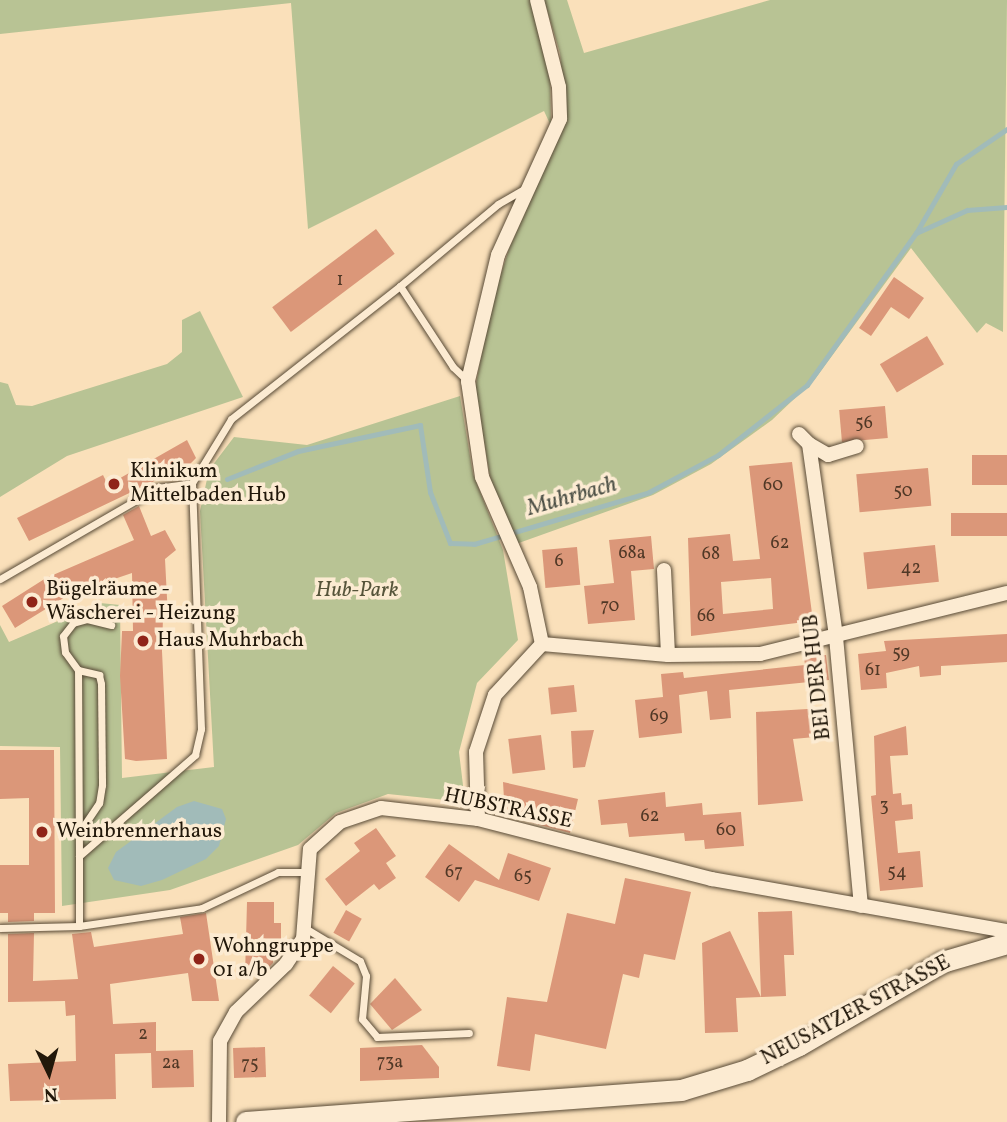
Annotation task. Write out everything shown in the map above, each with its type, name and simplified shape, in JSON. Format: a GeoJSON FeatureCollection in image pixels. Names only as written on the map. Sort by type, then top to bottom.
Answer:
{"type":"FeatureCollection","features":[{"type":"Feature","properties":{"kind":"main road","name":"NEUSATZER STRASSE"},"geometry":{"type":"LineString","coordinates":[[246,1122],[681,1090],[747,1070],[799,1045],[942,962],[1007,943]]}},
{"type":"Feature","properties":{"kind":"street"},"geometry":{"type":"LineString","coordinates":[[537,0],[559,87],[560,119],[551,148],[528,187],[498,255],[468,381],[482,477],[496,517],[530,587],[541,644]]}},
{"type":"Feature","properties":{"kind":"street","name":"BEI DER HUB"},"geometry":{"type":"LineString","coordinates":[[857,446],[828,456],[804,439],[836,637],[861,906]]}},
{"type":"Feature","properties":{"kind":"street"},"geometry":{"type":"LineString","coordinates":[[664,570],[667,655]]}},
{"type":"Feature","properties":{"kind":"street"},"geometry":{"type":"LineString","coordinates":[[541,644],[667,655],[760,654],[1007,593]]}},
{"type":"Feature","properties":{"kind":"street"},"geometry":{"type":"LineString","coordinates":[[478,819],[477,752],[495,695],[541,644]]}},
{"type":"Feature","properties":{"kind":"street","name":"HUBSTRASSE"},"geometry":{"type":"LineString","coordinates":[[219,1122],[220,1041],[236,1012],[286,964],[304,928],[304,872],[310,849],[340,822],[381,808],[478,819],[712,879],[1007,931]]}},
{"type":"Feature","properties":{"kind":"lane"},"geometry":{"type":"LineString","coordinates":[[79,856],[195,755],[201,729],[192,484],[231,419],[400,286],[498,204],[528,187]]}},
{"type":"Feature","properties":{"kind":"lane"},"geometry":{"type":"LineString","coordinates":[[400,286],[453,367],[468,381]]}},
{"type":"Feature","properties":{"kind":"lane"},"geometry":{"type":"LineString","coordinates":[[0,579],[157,488],[192,484]]}},
{"type":"Feature","properties":{"kind":"lane"},"geometry":{"type":"LineString","coordinates":[[79,926],[78,670],[65,652],[63,636],[73,623],[101,620],[111,625]]}},
{"type":"Feature","properties":{"kind":"lane"},"geometry":{"type":"LineString","coordinates":[[78,670],[99,675],[101,684],[102,785],[99,803],[80,831]]}},
{"type":"Feature","properties":{"kind":"lane"},"geometry":{"type":"LineString","coordinates":[[0,928],[79,926],[202,908],[278,872],[304,872]]}},
{"type":"Feature","properties":{"kind":"lane"},"geometry":{"type":"LineString","coordinates":[[304,928],[360,961],[366,976],[362,1019],[377,1037],[469,1033]]}},
{"type":"Feature","properties":{"kind":"green space"},"geometry":{"type":"Polygon","coordinates":[[[0,0],[531,0],[550,70],[551,126],[544,111],[308,229],[291,3],[0,34],[0,0]]]}},
{"type":"Feature","properties":{"kind":"green space"},"geometry":{"type":"Polygon","coordinates":[[[544,0],[567,0],[584,53],[770,0],[1007,0],[1003,332],[986,323],[977,333],[911,248],[815,379],[772,420],[711,464],[653,495],[516,544],[493,493],[475,390],[490,308],[509,249],[566,120],[560,53],[544,0]]]}},
{"type":"Feature","properties":{"kind":"green space"},"geometry":{"type":"Polygon","coordinates":[[[200,311],[243,397],[67,456],[0,497],[0,382],[8,384],[16,405],[32,406],[167,364],[182,352],[182,320],[200,311]]]}},
{"type":"Feature","properties":{"kind":"green space","name":"Hub-Park"},"geometry":{"type":"Polygon","coordinates":[[[460,396],[473,474],[503,550],[518,640],[477,683],[459,752],[465,802],[388,794],[336,813],[298,845],[170,890],[62,906],[60,747],[0,746],[0,625],[9,642],[100,603],[120,605],[122,778],[214,767],[200,511],[209,470],[234,437],[307,445],[460,396]]]}},
{"type":"Feature","properties":{"kind":"water"},"geometry":{"type":"Polygon","coordinates":[[[194,801],[222,809],[226,819],[219,846],[206,859],[162,880],[141,886],[114,880],[108,868],[116,852],[177,807],[194,801]]]}},
{"type":"Feature","properties":{"kind":"building"},"geometry":{"type":"Polygon","coordinates":[[[376,229],[395,254],[291,332],[272,307],[376,229]]]}},
{"type":"Feature","properties":{"kind":"building"},"geometry":{"type":"Polygon","coordinates":[[[894,277],[924,298],[909,319],[891,307],[871,336],[859,328],[894,277]]]}},
{"type":"Feature","properties":{"kind":"building"},"geometry":{"type":"Polygon","coordinates":[[[927,336],[944,364],[897,393],[880,364],[927,336]]]}},
{"type":"Feature","properties":{"kind":"building"},"geometry":{"type":"Polygon","coordinates":[[[885,406],[888,438],[842,442],[839,410],[885,406]]]}},
{"type":"Feature","properties":{"kind":"building"},"geometry":{"type":"Polygon","coordinates":[[[187,440],[196,458],[190,464],[29,541],[17,518],[103,475],[108,485],[187,440]]]}},
{"type":"Feature","properties":{"kind":"building"},"geometry":{"type":"Polygon","coordinates":[[[972,455],[1007,455],[1007,485],[972,485],[972,455]]]}},
{"type":"Feature","properties":{"kind":"building"},"geometry":{"type":"Polygon","coordinates":[[[792,462],[813,621],[691,636],[688,538],[730,534],[733,561],[760,559],[749,466],[792,462]],[[771,578],[721,582],[723,614],[773,609],[771,578]]]}},
{"type":"Feature","properties":{"kind":"building"},"geometry":{"type":"Polygon","coordinates":[[[928,468],[931,506],[860,512],[856,474],[928,468]]]}},
{"type":"Feature","properties":{"kind":"building","name":"Haus Muhrbach"},"geometry":{"type":"Polygon","coordinates":[[[139,506],[151,536],[165,530],[176,550],[165,559],[168,617],[163,617],[162,651],[167,759],[136,761],[125,759],[120,676],[122,631],[133,631],[132,573],[70,594],[15,628],[2,606],[46,578],[134,540],[123,515],[139,506]]]}},
{"type":"Feature","properties":{"kind":"building"},"geometry":{"type":"Polygon","coordinates":[[[951,513],[1007,513],[1007,536],[951,536],[951,513]]]}},
{"type":"Feature","properties":{"kind":"building"},"geometry":{"type":"Polygon","coordinates":[[[651,536],[654,569],[631,571],[635,620],[588,624],[584,586],[614,583],[609,540],[651,536]]]}},
{"type":"Feature","properties":{"kind":"building"},"geometry":{"type":"Polygon","coordinates":[[[935,545],[939,582],[867,589],[863,553],[935,545]]]}},
{"type":"Feature","properties":{"kind":"building"},"geometry":{"type":"Polygon","coordinates":[[[577,547],[580,585],[545,588],[542,550],[577,547]]]}},
{"type":"Feature","properties":{"kind":"building"},"geometry":{"type":"Polygon","coordinates":[[[1007,634],[1007,662],[941,666],[941,675],[920,677],[919,666],[886,673],[887,688],[861,690],[858,654],[886,651],[884,641],[1007,634]]]}},
{"type":"Feature","properties":{"kind":"building"},"geometry":{"type":"Polygon","coordinates":[[[826,655],[829,680],[729,690],[731,718],[710,720],[707,691],[679,695],[682,733],[639,738],[635,700],[663,697],[661,674],[683,672],[684,678],[805,665],[804,657],[826,655]]]}},
{"type":"Feature","properties":{"kind":"building"},"geometry":{"type":"Polygon","coordinates":[[[574,685],[577,712],[551,715],[548,688],[574,685]]]}},
{"type":"Feature","properties":{"kind":"building"},"geometry":{"type":"Polygon","coordinates":[[[824,708],[826,736],[793,739],[803,801],[758,805],[756,712],[824,708]]]}},
{"type":"Feature","properties":{"kind":"building"},"geometry":{"type":"Polygon","coordinates":[[[906,726],[908,755],[890,756],[893,794],[901,793],[902,805],[912,804],[913,819],[895,821],[898,853],[920,851],[923,887],[880,891],[871,796],[876,795],[874,736],[906,726]]]}},
{"type":"Feature","properties":{"kind":"building"},"geometry":{"type":"Polygon","coordinates":[[[594,730],[585,767],[573,768],[571,731],[594,730]]]}},
{"type":"Feature","properties":{"kind":"building"},"geometry":{"type":"Polygon","coordinates":[[[541,735],[545,770],[513,774],[508,739],[541,735]]]}},
{"type":"Feature","properties":{"kind":"building","name":"Weinbrennerhaus"},"geometry":{"type":"Polygon","coordinates":[[[0,750],[54,750],[55,913],[34,913],[34,921],[8,922],[8,913],[0,913],[0,865],[29,865],[29,798],[0,799],[0,750]]]}},
{"type":"Feature","properties":{"kind":"building"},"geometry":{"type":"Polygon","coordinates":[[[503,782],[578,799],[570,833],[529,822],[530,817],[505,816],[503,782]]]}},
{"type":"Feature","properties":{"kind":"building"},"geometry":{"type":"Polygon","coordinates":[[[665,792],[666,807],[702,803],[703,815],[741,812],[744,846],[705,849],[704,840],[685,841],[684,833],[629,837],[627,823],[601,825],[598,800],[665,792]]]}},
{"type":"Feature","properties":{"kind":"building"},"geometry":{"type":"Polygon","coordinates":[[[376,828],[396,856],[386,863],[396,878],[379,890],[374,884],[346,906],[325,879],[360,851],[354,843],[376,828]]]}},
{"type":"Feature","properties":{"kind":"building"},"geometry":{"type":"Polygon","coordinates":[[[449,844],[499,880],[508,853],[551,868],[539,901],[475,880],[459,902],[425,877],[449,844]]]}},
{"type":"Feature","properties":{"kind":"building"},"geometry":{"type":"Polygon","coordinates":[[[625,878],[691,892],[675,960],[644,954],[639,978],[623,974],[606,1049],[535,1034],[530,1071],[497,1066],[507,997],[547,1002],[567,913],[615,924],[625,878]]]}},
{"type":"Feature","properties":{"kind":"building"},"geometry":{"type":"Polygon","coordinates":[[[247,902],[274,902],[274,923],[281,923],[281,949],[273,949],[273,963],[260,976],[245,976],[247,902]]]}},
{"type":"Feature","properties":{"kind":"building"},"geometry":{"type":"Polygon","coordinates":[[[346,910],[362,919],[349,941],[333,933],[346,910]]]}},
{"type":"Feature","properties":{"kind":"building"},"geometry":{"type":"Polygon","coordinates":[[[792,911],[794,955],[784,955],[786,996],[761,997],[758,912],[792,911]]]}},
{"type":"Feature","properties":{"kind":"building"},"geometry":{"type":"Polygon","coordinates":[[[206,913],[219,1001],[192,1001],[188,973],[110,984],[113,1024],[156,1022],[156,1051],[193,1050],[194,1087],[152,1088],[151,1053],[115,1054],[116,1099],[10,1101],[8,1064],[76,1061],[75,1015],[66,1016],[65,1001],[8,1002],[8,934],[34,933],[33,981],[78,979],[72,934],[91,932],[94,947],[183,934],[180,917],[206,913]]]}},
{"type":"Feature","properties":{"kind":"building"},"geometry":{"type":"Polygon","coordinates":[[[730,931],[761,997],[736,998],[738,1032],[705,1033],[702,943],[730,931]]]}},
{"type":"Feature","properties":{"kind":"building"},"geometry":{"type":"Polygon","coordinates":[[[333,966],[355,984],[331,1013],[309,996],[333,966]]]}},
{"type":"Feature","properties":{"kind":"building"},"geometry":{"type":"Polygon","coordinates":[[[395,978],[422,1010],[392,1030],[370,1004],[395,978]]]}},
{"type":"Feature","properties":{"kind":"building"},"geometry":{"type":"Polygon","coordinates":[[[422,1045],[439,1067],[439,1078],[360,1081],[360,1048],[422,1045]]]}},
{"type":"Feature","properties":{"kind":"building"},"geometry":{"type":"Polygon","coordinates":[[[265,1047],[266,1077],[234,1078],[233,1048],[265,1047]]]}},
{"type":"Feature","properties":{"kind":"waterway","name":"Muhrbach"},"geometry":{"type":"LineString","coordinates":[[916,233],[956,164],[1007,129]]}},
{"type":"Feature","properties":{"kind":"waterway","name":"Muhrbach"},"geometry":{"type":"LineString","coordinates":[[227,479],[298,451],[420,425],[430,492],[450,543],[474,544],[649,492],[718,455],[807,385],[916,233],[967,210],[1007,207]]}},
{"type":"Feature","properties":{"kind":"place","name":"Klinikum Mittelbaden Hub"},"geometry":{"type":"Point","coordinates":[114,484]}},
{"type":"Feature","properties":{"kind":"place","name":"Bügelräume - Wäscherei - Heizung"},"geometry":{"type":"Point","coordinates":[32,602]}},
{"type":"Feature","properties":{"kind":"place","name":"Haus Muhrbach"},"geometry":{"type":"Point","coordinates":[143,641]}},
{"type":"Feature","properties":{"kind":"place","name":"Weinbrennerhaus"},"geometry":{"type":"Point","coordinates":[42,832]}},
{"type":"Feature","properties":{"kind":"place","name":"Wohngruppe 01 a/b"},"geometry":{"type":"Point","coordinates":[199,959]}}]}
